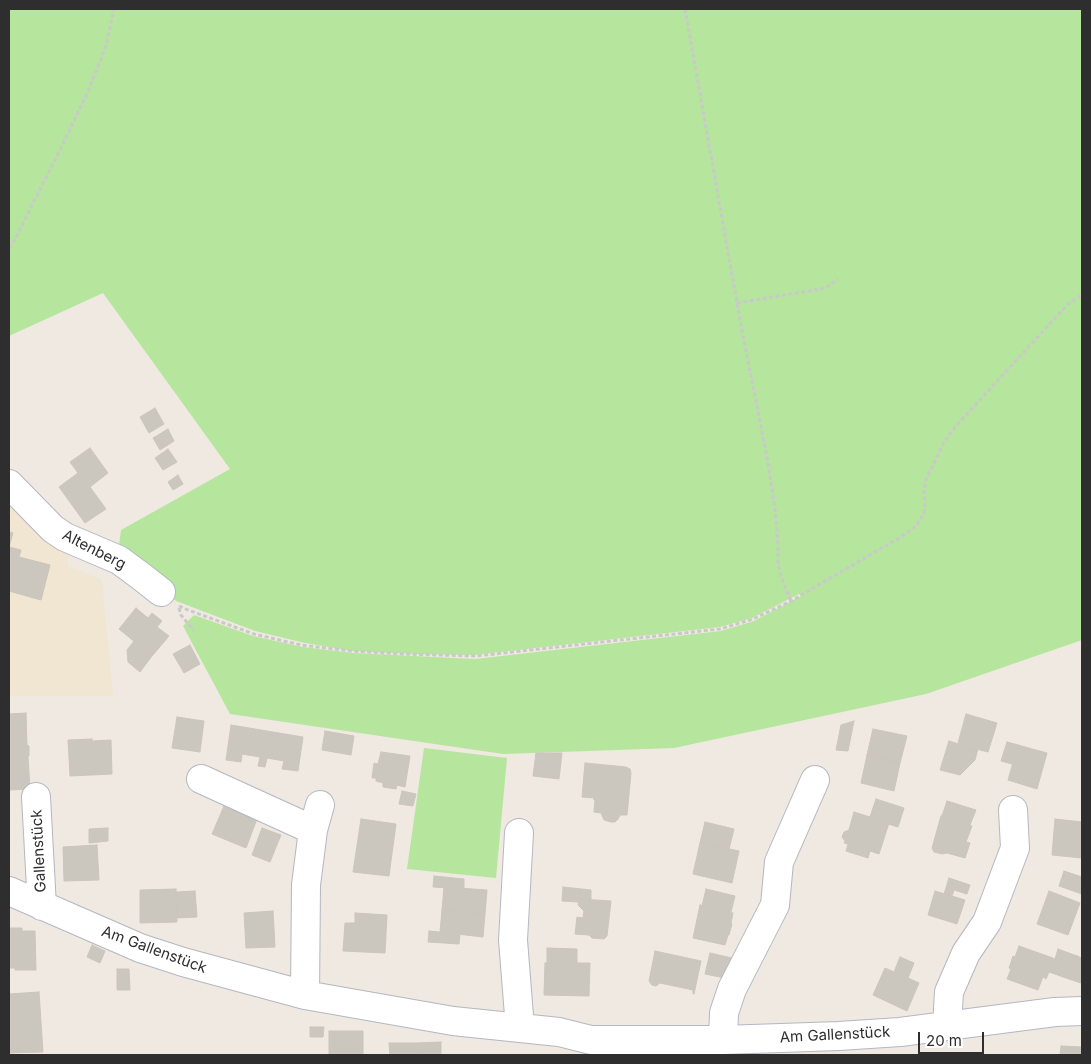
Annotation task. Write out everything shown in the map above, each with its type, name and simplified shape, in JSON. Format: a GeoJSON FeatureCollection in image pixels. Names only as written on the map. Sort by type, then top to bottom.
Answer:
{"type":"FeatureCollection","features":[{"type":"Feature","properties":{"kind":"street","name":"Altenberg"},"geometry":{"type":"LineString","coordinates":[[9,484],[53,529],[65,537],[119,560],[161,592]]}},
{"type":"Feature","properties":{"kind":"street"},"geometry":{"type":"LineString","coordinates":[[201,779],[317,817],[306,885],[305,995]]}},
{"type":"Feature","properties":{"kind":"street"},"geometry":{"type":"LineString","coordinates":[[723,1040],[724,1013],[732,989],[776,905],[779,862],[815,780]]}},
{"type":"Feature","properties":{"kind":"street","name":"Gallenstück"},"geometry":{"type":"LineString","coordinates":[[36,797],[42,906]]}},
{"type":"Feature","properties":{"kind":"street"},"geometry":{"type":"LineString","coordinates":[[947,1026],[949,992],[966,953],[988,922],[1014,848],[1013,810]]}},
{"type":"Feature","properties":{"kind":"street"},"geometry":{"type":"LineString","coordinates":[[519,833],[513,940],[520,1028]]}},
{"type":"Feature","properties":{"kind":"street","name":"Am Gallenstück"},"geometry":{"type":"LineString","coordinates":[[9,890],[140,948],[182,962],[305,995],[453,1021],[559,1032],[591,1048],[900,1032],[1055,1012],[1082,1011]]}},
{"type":"Feature","properties":{"kind":"path"},"geometry":{"type":"LineString","coordinates":[[9,248],[59,152],[88,89],[106,46],[114,9]]}},
{"type":"Feature","properties":{"kind":"path"},"geometry":{"type":"LineString","coordinates":[[686,9],[737,303],[767,457],[776,517],[778,565],[791,601]]}},
{"type":"Feature","properties":{"kind":"path"},"geometry":{"type":"LineString","coordinates":[[737,303],[826,288],[838,279]]}},
{"type":"Feature","properties":{"kind":"path"},"geometry":{"type":"LineString","coordinates":[[194,631],[181,615],[178,605],[254,634],[301,644],[351,651],[476,656],[720,629],[753,619],[791,601],[899,538],[916,526],[924,514],[926,480],[943,444],[955,427],[1068,304],[1082,294]]}},
{"type":"Feature","properties":{"kind":"shaded area"},"geometry":{"type":"Polygon","coordinates":[[[9,494],[68,550],[68,566],[102,580],[113,696],[9,696],[9,494]]]}},
{"type":"Feature","properties":{"kind":"green space"},"geometry":{"type":"Polygon","coordinates":[[[9,9],[1082,9],[1082,640],[926,694],[674,748],[503,754],[230,714],[183,626],[194,615],[253,636],[303,647],[353,653],[475,659],[721,631],[754,621],[801,596],[799,594],[752,618],[720,627],[474,655],[353,651],[305,643],[255,631],[176,601],[118,553],[121,530],[230,469],[103,293],[9,336],[9,9]]]}},
{"type":"Feature","properties":{"kind":"green space"},"geometry":{"type":"Polygon","coordinates":[[[424,748],[507,758],[496,878],[407,869],[424,748]]]}},
{"type":"Feature","properties":{"kind":"building"},"geometry":{"type":"Polygon","coordinates":[[[155,408],[164,424],[149,433],[140,417],[155,408]]]}},
{"type":"Feature","properties":{"kind":"building"},"geometry":{"type":"Polygon","coordinates":[[[168,429],[174,441],[160,450],[153,438],[168,429]]]}},
{"type":"Feature","properties":{"kind":"building"},"geometry":{"type":"Polygon","coordinates":[[[90,448],[108,473],[90,487],[106,509],[85,523],[59,487],[78,473],[70,462],[90,448]]]}},
{"type":"Feature","properties":{"kind":"building"},"geometry":{"type":"Polygon","coordinates":[[[168,449],[177,462],[163,470],[155,458],[168,449]]]}},
{"type":"Feature","properties":{"kind":"building"},"geometry":{"type":"Polygon","coordinates":[[[178,475],[183,484],[173,490],[168,482],[178,475]]]}},
{"type":"Feature","properties":{"kind":"building"},"geometry":{"type":"Polygon","coordinates":[[[9,532],[13,533],[9,547],[9,532]]]}},
{"type":"Feature","properties":{"kind":"building"},"geometry":{"type":"Polygon","coordinates":[[[9,547],[21,550],[19,557],[50,565],[41,600],[9,591],[9,547]]]}},
{"type":"Feature","properties":{"kind":"building"},"geometry":{"type":"Polygon","coordinates":[[[136,608],[148,618],[152,613],[162,621],[157,627],[169,636],[152,656],[119,629],[136,608]]]}},
{"type":"Feature","properties":{"kind":"building"},"geometry":{"type":"Polygon","coordinates":[[[134,641],[152,656],[140,672],[128,662],[127,650],[134,641]]]}},
{"type":"Feature","properties":{"kind":"building"},"geometry":{"type":"Polygon","coordinates":[[[190,645],[200,664],[184,673],[173,654],[190,645]]]}},
{"type":"Feature","properties":{"kind":"building"},"geometry":{"type":"Polygon","coordinates":[[[26,713],[30,789],[9,790],[9,714],[26,713]]]}},
{"type":"Feature","properties":{"kind":"building"},"geometry":{"type":"Polygon","coordinates":[[[966,714],[997,723],[988,752],[976,749],[972,751],[967,750],[965,746],[958,743],[966,714]]]}},
{"type":"Feature","properties":{"kind":"building"},"geometry":{"type":"Polygon","coordinates":[[[177,717],[204,721],[200,752],[172,748],[177,717]]]}},
{"type":"Feature","properties":{"kind":"building"},"geometry":{"type":"Polygon","coordinates":[[[854,721],[848,751],[836,750],[841,725],[854,721]]]}},
{"type":"Feature","properties":{"kind":"building"},"geometry":{"type":"Polygon","coordinates":[[[231,725],[303,737],[298,771],[282,769],[284,761],[267,758],[265,767],[258,766],[260,757],[242,754],[241,762],[226,760],[231,725]]]}},
{"type":"Feature","properties":{"kind":"building"},"geometry":{"type":"Polygon","coordinates":[[[873,729],[907,736],[900,763],[867,755],[873,729]]]}},
{"type":"Feature","properties":{"kind":"building"},"geometry":{"type":"Polygon","coordinates":[[[325,731],[354,736],[351,755],[322,750],[325,731]]]}},
{"type":"Feature","properties":{"kind":"building"},"geometry":{"type":"Polygon","coordinates":[[[92,739],[92,741],[111,740],[112,774],[70,776],[68,740],[92,739]]]}},
{"type":"Feature","properties":{"kind":"building"},"geometry":{"type":"Polygon","coordinates":[[[949,741],[965,746],[967,750],[978,749],[975,760],[960,775],[940,770],[949,741]]]}},
{"type":"Feature","properties":{"kind":"building"},"geometry":{"type":"Polygon","coordinates":[[[1007,742],[1018,745],[1012,764],[1001,761],[1007,742]]]}},
{"type":"Feature","properties":{"kind":"building"},"geometry":{"type":"Polygon","coordinates":[[[1018,745],[1047,753],[1037,789],[1008,780],[1018,745]]]}},
{"type":"Feature","properties":{"kind":"building"},"geometry":{"type":"Polygon","coordinates":[[[381,752],[410,756],[405,787],[397,785],[396,789],[383,787],[383,783],[376,781],[376,778],[372,778],[374,763],[378,764],[381,752]]]}},
{"type":"Feature","properties":{"kind":"building"},"geometry":{"type":"Polygon","coordinates":[[[536,753],[562,753],[559,779],[533,776],[536,753]]]}},
{"type":"Feature","properties":{"kind":"building"},"geometry":{"type":"Polygon","coordinates":[[[867,755],[900,763],[894,791],[861,783],[867,755]]]}},
{"type":"Feature","properties":{"kind":"building"},"geometry":{"type":"Polygon","coordinates":[[[585,763],[630,769],[627,815],[620,815],[615,822],[611,822],[604,820],[601,813],[594,812],[594,798],[582,797],[585,763]]]}},
{"type":"Feature","properties":{"kind":"building"},"geometry":{"type":"Polygon","coordinates":[[[402,791],[416,794],[413,806],[399,804],[402,791]]]}},
{"type":"Feature","properties":{"kind":"building"},"geometry":{"type":"Polygon","coordinates":[[[876,799],[904,808],[898,827],[870,817],[876,799]]]}},
{"type":"Feature","properties":{"kind":"building"},"geometry":{"type":"Polygon","coordinates":[[[947,801],[976,810],[970,825],[942,816],[947,801]]]}},
{"type":"Feature","properties":{"kind":"building"},"geometry":{"type":"Polygon","coordinates":[[[224,806],[257,819],[246,848],[212,834],[224,806]]]}},
{"type":"Feature","properties":{"kind":"building"},"geometry":{"type":"Polygon","coordinates":[[[854,812],[889,823],[879,854],[870,851],[868,858],[846,851],[848,844],[844,843],[845,841],[842,837],[844,832],[849,830],[854,812]]]}},
{"type":"Feature","properties":{"kind":"building"},"geometry":{"type":"Polygon","coordinates":[[[941,816],[972,826],[966,842],[970,843],[965,858],[934,852],[932,848],[941,816]]]}},
{"type":"Feature","properties":{"kind":"building"},"geometry":{"type":"Polygon","coordinates":[[[361,819],[396,824],[389,876],[353,872],[361,819]]]}},
{"type":"Feature","properties":{"kind":"building"},"geometry":{"type":"Polygon","coordinates":[[[1055,819],[1082,822],[1082,858],[1052,855],[1055,819]]]}},
{"type":"Feature","properties":{"kind":"building"},"geometry":{"type":"Polygon","coordinates":[[[705,822],[734,829],[729,849],[700,843],[705,822]]]}},
{"type":"Feature","properties":{"kind":"building"},"geometry":{"type":"Polygon","coordinates":[[[108,828],[108,841],[89,843],[89,829],[108,828]]]}},
{"type":"Feature","properties":{"kind":"building"},"geometry":{"type":"Polygon","coordinates":[[[262,828],[281,835],[270,862],[252,855],[262,828]]]}},
{"type":"Feature","properties":{"kind":"building"},"geometry":{"type":"Polygon","coordinates":[[[700,843],[739,851],[732,883],[693,874],[700,843]]]}},
{"type":"Feature","properties":{"kind":"building"},"geometry":{"type":"Polygon","coordinates":[[[97,845],[99,880],[64,881],[63,847],[97,845]]]}},
{"type":"Feature","properties":{"kind":"building"},"geometry":{"type":"Polygon","coordinates":[[[1064,871],[1082,877],[1082,894],[1059,886],[1064,871]]]}},
{"type":"Feature","properties":{"kind":"building"},"geometry":{"type":"Polygon","coordinates":[[[434,876],[464,879],[464,889],[433,887],[434,876]]]}},
{"type":"Feature","properties":{"kind":"building"},"geometry":{"type":"Polygon","coordinates":[[[949,878],[970,885],[967,894],[954,890],[952,896],[944,894],[949,878]]]}},
{"type":"Feature","properties":{"kind":"building"},"geometry":{"type":"Polygon","coordinates":[[[444,887],[487,890],[485,914],[442,910],[444,887]]]}},
{"type":"Feature","properties":{"kind":"building"},"geometry":{"type":"Polygon","coordinates":[[[563,887],[591,890],[591,900],[579,899],[578,902],[562,901],[563,887]]]}},
{"type":"Feature","properties":{"kind":"building"},"geometry":{"type":"Polygon","coordinates":[[[176,889],[177,922],[140,923],[140,890],[176,889]]]}},
{"type":"Feature","properties":{"kind":"building"},"geometry":{"type":"Polygon","coordinates":[[[706,889],[735,896],[731,912],[702,906],[706,889]]]}},
{"type":"Feature","properties":{"kind":"building"},"geometry":{"type":"Polygon","coordinates":[[[195,891],[197,917],[177,918],[176,892],[195,891]]]}},
{"type":"Feature","properties":{"kind":"building"},"geometry":{"type":"Polygon","coordinates":[[[935,891],[965,900],[957,924],[928,915],[935,891]]]}},
{"type":"Feature","properties":{"kind":"building"},"geometry":{"type":"Polygon","coordinates":[[[1049,891],[1080,903],[1068,935],[1037,924],[1049,891]]]}},
{"type":"Feature","properties":{"kind":"building"},"geometry":{"type":"Polygon","coordinates":[[[579,899],[611,901],[607,936],[604,939],[575,934],[577,917],[583,918],[584,911],[578,905],[579,899]]]}},
{"type":"Feature","properties":{"kind":"building"},"geometry":{"type":"Polygon","coordinates":[[[700,905],[733,913],[732,924],[725,945],[693,938],[700,905]]]}},
{"type":"Feature","properties":{"kind":"building"},"geometry":{"type":"Polygon","coordinates":[[[442,910],[485,914],[483,937],[440,932],[442,910]]]}},
{"type":"Feature","properties":{"kind":"building"},"geometry":{"type":"Polygon","coordinates":[[[273,911],[275,947],[246,948],[244,913],[273,911]]]}},
{"type":"Feature","properties":{"kind":"building"},"geometry":{"type":"Polygon","coordinates":[[[355,913],[387,915],[385,953],[343,951],[345,923],[355,923],[355,913]]]}},
{"type":"Feature","properties":{"kind":"building"},"geometry":{"type":"Polygon","coordinates":[[[9,928],[35,931],[36,970],[15,970],[15,968],[9,968],[9,928]]]}},
{"type":"Feature","properties":{"kind":"building"},"geometry":{"type":"Polygon","coordinates":[[[429,931],[460,934],[459,944],[428,942],[429,931]]]}},
{"type":"Feature","properties":{"kind":"building"},"geometry":{"type":"Polygon","coordinates":[[[92,945],[105,951],[100,963],[87,957],[92,945]]]}},
{"type":"Feature","properties":{"kind":"building"},"geometry":{"type":"Polygon","coordinates":[[[1019,946],[1050,957],[1038,990],[1007,979],[1013,956],[1015,957],[1019,946]]]}},
{"type":"Feature","properties":{"kind":"building"},"geometry":{"type":"Polygon","coordinates":[[[547,948],[577,949],[577,963],[547,963],[547,948]]]}},
{"type":"Feature","properties":{"kind":"building"},"geometry":{"type":"Polygon","coordinates":[[[1058,949],[1077,956],[1069,979],[1049,972],[1046,979],[1043,977],[1050,957],[1055,959],[1058,949]]]}},
{"type":"Feature","properties":{"kind":"building"},"geometry":{"type":"Polygon","coordinates":[[[655,951],[701,961],[694,994],[693,990],[660,983],[656,986],[652,985],[649,981],[655,951]]]}},
{"type":"Feature","properties":{"kind":"building"},"geometry":{"type":"Polygon","coordinates":[[[710,953],[736,959],[725,978],[705,974],[710,953]]]}},
{"type":"Feature","properties":{"kind":"building"},"geometry":{"type":"Polygon","coordinates":[[[1077,956],[1082,958],[1081,983],[1069,979],[1077,956]]]}},
{"type":"Feature","properties":{"kind":"building"},"geometry":{"type":"Polygon","coordinates":[[[900,957],[914,963],[908,978],[919,983],[907,1011],[873,995],[885,968],[894,972],[900,957]]]}},
{"type":"Feature","properties":{"kind":"building"},"geometry":{"type":"Polygon","coordinates":[[[545,963],[590,963],[589,996],[544,995],[545,963]]]}},
{"type":"Feature","properties":{"kind":"building"},"geometry":{"type":"Polygon","coordinates":[[[117,969],[129,969],[130,990],[117,990],[117,969]]]}},
{"type":"Feature","properties":{"kind":"building"},"geometry":{"type":"Polygon","coordinates":[[[39,992],[43,1052],[9,1053],[9,994],[39,992]]]}},
{"type":"Feature","properties":{"kind":"building"},"geometry":{"type":"Polygon","coordinates":[[[310,1027],[324,1027],[323,1037],[310,1037],[310,1027]]]}},
{"type":"Feature","properties":{"kind":"building"},"geometry":{"type":"Polygon","coordinates":[[[329,1031],[363,1031],[363,1055],[329,1055],[329,1031]]]}},
{"type":"Feature","properties":{"kind":"building"},"geometry":{"type":"Polygon","coordinates":[[[441,1042],[441,1055],[417,1055],[416,1043],[441,1042]]]}},
{"type":"Feature","properties":{"kind":"building"},"geometry":{"type":"Polygon","coordinates":[[[389,1043],[416,1043],[417,1055],[390,1055],[389,1043]]]}},
{"type":"Feature","properties":{"kind":"building"},"geometry":{"type":"Polygon","coordinates":[[[1061,1046],[1082,1047],[1082,1055],[1060,1055],[1061,1046]]]}}]}
